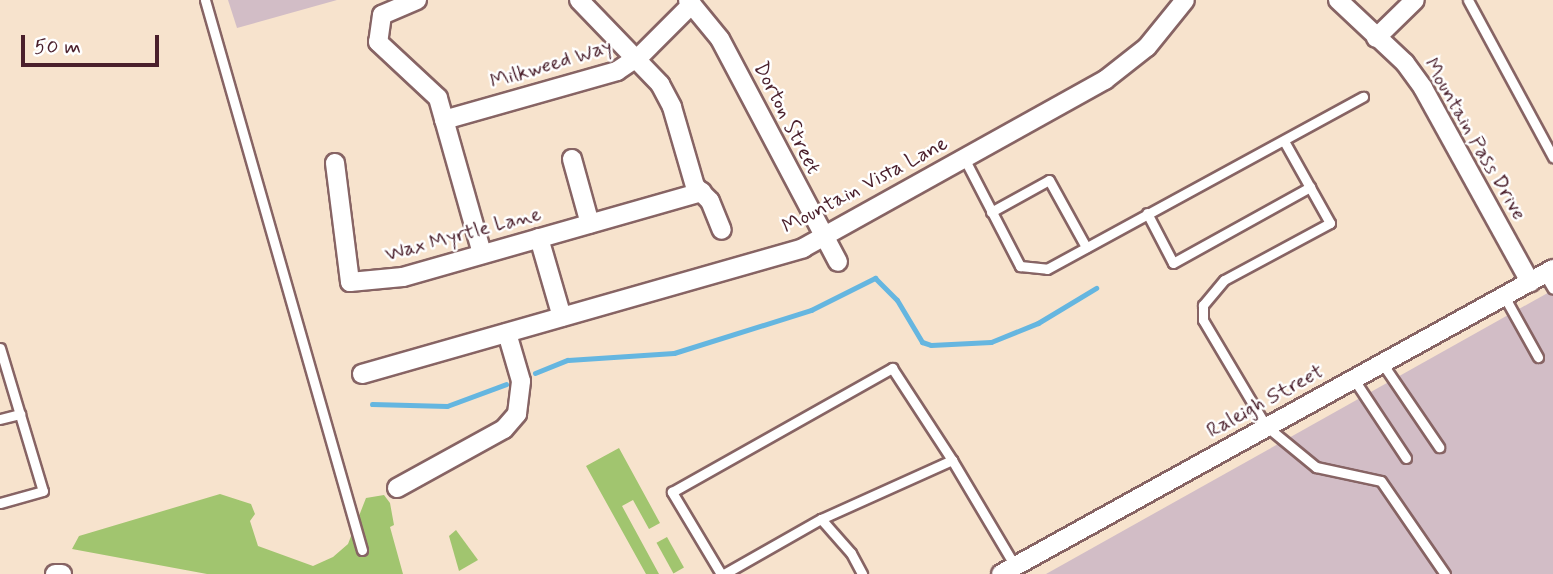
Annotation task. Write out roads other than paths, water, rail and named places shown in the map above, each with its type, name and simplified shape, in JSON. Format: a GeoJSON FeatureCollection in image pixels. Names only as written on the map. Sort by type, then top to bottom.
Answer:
{"type":"FeatureCollection","features":[{"type":"Feature","properties":{"kind":"street"},"geometry":{"type":"LineString","coordinates":[[417,0],[382,15],[376,34],[386,51],[432,88],[444,120],[482,254]]}},
{"type":"Feature","properties":{"kind":"street"},"geometry":{"type":"LineString","coordinates":[[579,0],[637,59],[667,96],[695,186],[702,192],[722,230]]}},
{"type":"Feature","properties":{"kind":"street","name":"Mountain Vista Lane"},"geometry":{"type":"LineString","coordinates":[[362,374],[792,252],[1120,70],[1147,47],[1185,0]]}},
{"type":"Feature","properties":{"kind":"street","name":"Mountain Pass Drive"},"geometry":{"type":"LineString","coordinates":[[1338,0],[1405,63],[1545,279]]}},
{"type":"Feature","properties":{"kind":"street"},"geometry":{"type":"LineString","coordinates":[[1376,38],[1415,0]]}},
{"type":"Feature","properties":{"kind":"street","name":"Milkweed Way"},"geometry":{"type":"LineString","coordinates":[[444,120],[605,75],[637,59],[690,2]]}},
{"type":"Feature","properties":{"kind":"street","name":"Dorton Street"},"geometry":{"type":"LineString","coordinates":[[690,2],[727,51],[838,262]]}},
{"type":"Feature","properties":{"kind":"street"},"geometry":{"type":"LineString","coordinates":[[572,159],[590,224]]}},
{"type":"Feature","properties":{"kind":"street","name":"Wax Myrtle Lane"},"geometry":{"type":"LineString","coordinates":[[335,163],[350,282],[403,276],[702,192]]}},
{"type":"Feature","properties":{"kind":"street"},"geometry":{"type":"LineString","coordinates":[[539,238],[562,317]]}},
{"type":"Feature","properties":{"kind":"street","name":"Raleigh Street"},"geometry":{"type":"LineString","coordinates":[[1008,570],[1504,296],[1545,279]]}},
{"type":"Feature","properties":{"kind":"street"},"geometry":{"type":"LineString","coordinates":[[397,488],[504,429],[517,414],[521,382],[508,332]]}},
{"type":"Feature","properties":{"kind":"street"},"geometry":{"type":"LineString","coordinates":[[55,574],[61,574]]}},
{"type":"Feature","properties":{"kind":"lane"},"geometry":{"type":"LineString","coordinates":[[205,0],[362,550]]}},
{"type":"Feature","properties":{"kind":"lane"},"geometry":{"type":"LineString","coordinates":[[1468,0],[1553,157]]}},
{"type":"Feature","properties":{"kind":"lane"},"geometry":{"type":"LineString","coordinates":[[964,158],[1020,266],[1047,269],[1363,97]]}},
{"type":"Feature","properties":{"kind":"lane"},"geometry":{"type":"LineString","coordinates":[[1284,141],[1330,223],[1224,280],[1203,305],[1203,320],[1214,343],[1266,426],[1316,467],[1381,481],[1445,574]]}},
{"type":"Feature","properties":{"kind":"lane"},"geometry":{"type":"LineString","coordinates":[[991,212],[1049,180],[1086,247]]}},
{"type":"Feature","properties":{"kind":"lane"},"geometry":{"type":"LineString","coordinates":[[1147,213],[1173,263],[1310,187]]}},
{"type":"Feature","properties":{"kind":"lane"},"geometry":{"type":"LineString","coordinates":[[1504,296],[1538,357]]}},
{"type":"Feature","properties":{"kind":"lane"},"geometry":{"type":"LineString","coordinates":[[0,348],[43,491],[0,503]]}},
{"type":"Feature","properties":{"kind":"lane"},"geometry":{"type":"LineString","coordinates":[[1382,363],[1439,447]]}},
{"type":"Feature","properties":{"kind":"lane"},"geometry":{"type":"LineString","coordinates":[[952,460],[821,519],[722,574],[672,492],[892,368],[952,460],[1008,570]]}},
{"type":"Feature","properties":{"kind":"lane"},"geometry":{"type":"LineString","coordinates":[[1353,378],[1406,458]]}},
{"type":"Feature","properties":{"kind":"lane"},"geometry":{"type":"LineString","coordinates":[[0,419],[20,414]]}},
{"type":"Feature","properties":{"kind":"lane"},"geometry":{"type":"LineString","coordinates":[[821,519],[851,553],[862,574]]}},
{"type":"Feature","properties":{"kind":"waterway"},"geometry":{"type":"LineString","coordinates":[[535,373],[568,360],[674,353],[811,310],[875,278],[897,300],[922,342],[931,345],[991,342],[1038,323],[1096,288]]}},
{"type":"Feature","properties":{"kind":"waterway"},"geometry":{"type":"LineString","coordinates":[[372,404],[447,406],[506,384]]}}]}
